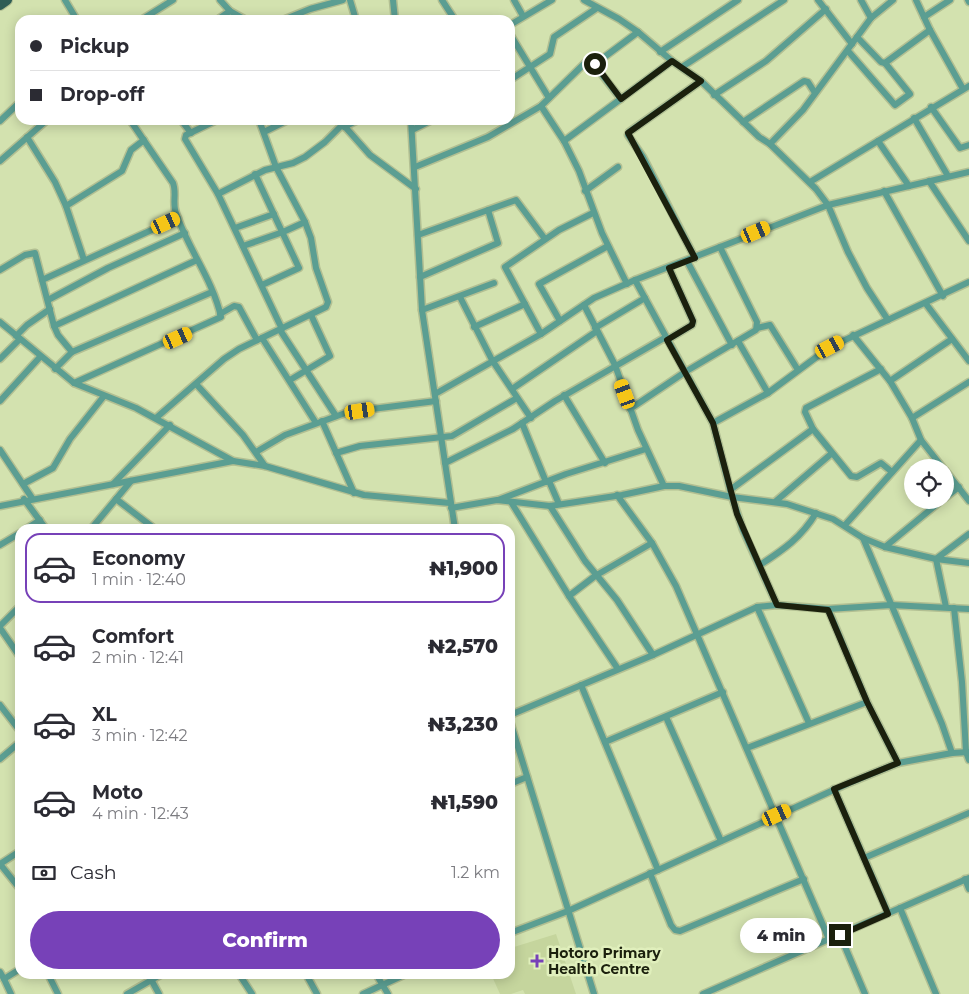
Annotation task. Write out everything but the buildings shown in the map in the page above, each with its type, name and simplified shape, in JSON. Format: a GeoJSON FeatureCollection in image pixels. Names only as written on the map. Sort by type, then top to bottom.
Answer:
{"type":"FeatureCollection","features":[{"type":"Feature","properties":{"kind":"main road"},"geometry":{"type":"LineString","coordinates":[[0,5],[7,0]]}},
{"type":"Feature","properties":{"kind":"street"},"geometry":{"type":"LineString","coordinates":[[65,0],[74,15]]}},
{"type":"Feature","properties":{"kind":"street"},"geometry":{"type":"LineString","coordinates":[[149,15],[173,0]]}},
{"type":"Feature","properties":{"kind":"street"},"geometry":{"type":"LineString","coordinates":[[220,0],[230,11],[237,15]]}},
{"type":"Feature","properties":{"kind":"street"},"geometry":{"type":"LineString","coordinates":[[295,15],[325,2],[343,0]]}},
{"type":"Feature","properties":{"kind":"street"},"geometry":{"type":"LineString","coordinates":[[350,0],[354,15]]}},
{"type":"Feature","properties":{"kind":"street"},"geometry":{"type":"LineString","coordinates":[[393,0],[394,15]]}},
{"type":"Feature","properties":{"kind":"street"},"geometry":{"type":"LineString","coordinates":[[442,0],[452,15]]}},
{"type":"Feature","properties":{"kind":"street"},"geometry":{"type":"LineString","coordinates":[[514,0],[523,16]]}},
{"type":"Feature","properties":{"kind":"street"},"geometry":{"type":"LineString","coordinates":[[515,22],[552,0]]}},
{"type":"Feature","properties":{"kind":"street"},"geometry":{"type":"LineString","coordinates":[[584,0],[620,18],[660,52],[701,81],[743,122],[770,144],[810,182],[828,206],[848,252],[867,288],[888,320]]}},
{"type":"Feature","properties":{"kind":"street"},"geometry":{"type":"LineString","coordinates":[[660,52],[738,0]]}},
{"type":"Feature","properties":{"kind":"street"},"geometry":{"type":"LineString","coordinates":[[682,67],[784,0]]}},
{"type":"Feature","properties":{"kind":"street"},"geometry":{"type":"LineString","coordinates":[[818,0],[852,44]]}},
{"type":"Feature","properties":{"kind":"street"},"geometry":{"type":"LineString","coordinates":[[861,0],[871,18]]}},
{"type":"Feature","properties":{"kind":"street"},"geometry":{"type":"LineString","coordinates":[[770,144],[803,110],[871,18],[893,0]]}},
{"type":"Feature","properties":{"kind":"street"},"geometry":{"type":"LineString","coordinates":[[810,182],[966,87],[930,30],[916,0]]}},
{"type":"Feature","properties":{"kind":"street"},"geometry":{"type":"LineString","coordinates":[[924,17],[950,0]]}},
{"type":"Feature","properties":{"kind":"street"},"geometry":{"type":"LineString","coordinates":[[515,77],[550,54],[552,41],[557,34],[597,8]]}},
{"type":"Feature","properties":{"kind":"street"},"geometry":{"type":"LineString","coordinates":[[714,95],[766,61],[826,9]]}},
{"type":"Feature","properties":{"kind":"street"},"geometry":{"type":"LineString","coordinates":[[224,15],[230,11]]}},
{"type":"Feature","properties":{"kind":"street"},"geometry":{"type":"LineString","coordinates":[[885,63],[930,30]]}},
{"type":"Feature","properties":{"kind":"street"},"geometry":{"type":"LineString","coordinates":[[595,64],[638,32]]}},
{"type":"Feature","properties":{"kind":"street"},"geometry":{"type":"LineString","coordinates":[[848,51],[895,105],[910,94],[885,63],[881,62],[857,37]]}},
{"type":"Feature","properties":{"kind":"street"},"geometry":{"type":"LineString","coordinates":[[515,42],[549,98]]}},
{"type":"Feature","properties":{"kind":"street"},"geometry":{"type":"LineString","coordinates":[[515,121],[541,106],[586,62],[590,61],[595,64],[621,99]]}},
{"type":"Feature","properties":{"kind":"street"},"geometry":{"type":"LineString","coordinates":[[564,141],[672,61]]}},
{"type":"Feature","properties":{"kind":"street"},"geometry":{"type":"LineString","coordinates":[[695,258],[643,157],[628,135],[629,132],[701,81]]}},
{"type":"Feature","properties":{"kind":"street"},"geometry":{"type":"LineString","coordinates":[[743,122],[804,81],[808,82],[815,93]]}},
{"type":"Feature","properties":{"kind":"street"},"geometry":{"type":"LineString","coordinates":[[541,106],[564,141],[579,171],[593,213],[627,284]]}},
{"type":"Feature","properties":{"kind":"street"},"geometry":{"type":"LineString","coordinates":[[0,121],[15,107]]}},
{"type":"Feature","properties":{"kind":"street"},"geometry":{"type":"LineString","coordinates":[[931,107],[960,148],[969,145]]}},
{"type":"Feature","properties":{"kind":"street"},"geometry":{"type":"LineString","coordinates":[[914,118],[948,176]]}},
{"type":"Feature","properties":{"kind":"street"},"geometry":{"type":"LineString","coordinates":[[0,161],[41,125]]}},
{"type":"Feature","properties":{"kind":"street"},"geometry":{"type":"LineString","coordinates":[[74,383],[219,319],[220,314],[212,292],[174,208],[175,188],[134,125]]}},
{"type":"Feature","properties":{"kind":"street"},"geometry":{"type":"LineString","coordinates":[[184,125],[190,133]]}},
{"type":"Feature","properties":{"kind":"street"},"geometry":{"type":"LineString","coordinates":[[207,125],[190,133],[185,139],[218,194],[262,285],[281,330],[336,416]]}},
{"type":"Feature","properties":{"kind":"street"},"geometry":{"type":"LineString","coordinates":[[156,418],[224,359],[259,339],[326,307],[328,302],[316,268],[311,238],[305,222],[276,167],[261,125]]}},
{"type":"Feature","properties":{"kind":"street"},"geometry":{"type":"LineString","coordinates":[[264,132],[278,125]]}},
{"type":"Feature","properties":{"kind":"street"},"geometry":{"type":"LineString","coordinates":[[218,194],[255,174],[293,163],[305,157],[325,142],[341,125]]}},
{"type":"Feature","properties":{"kind":"street"},"geometry":{"type":"LineString","coordinates":[[343,125],[370,155],[416,189]]}},
{"type":"Feature","properties":{"kind":"street"},"geometry":{"type":"LineString","coordinates":[[412,125],[422,310],[454,524]]}},
{"type":"Feature","properties":{"kind":"street"},"geometry":{"type":"LineString","coordinates":[[412,130],[422,125]]}},
{"type":"Feature","properties":{"kind":"street"},"geometry":{"type":"LineString","coordinates":[[415,167],[488,137],[509,125]]}},
{"type":"Feature","properties":{"kind":"street"},"geometry":{"type":"LineString","coordinates":[[27,137],[55,182],[66,206],[84,260]]}},
{"type":"Feature","properties":{"kind":"street"},"geometry":{"type":"LineString","coordinates":[[66,206],[122,171],[127,162],[126,156],[144,140]]}},
{"type":"Feature","properties":{"kind":"street"},"geometry":{"type":"LineString","coordinates":[[878,142],[909,186]]}},
{"type":"Feature","properties":{"kind":"street"},"geometry":{"type":"LineString","coordinates":[[585,191],[618,167]]}},
{"type":"Feature","properties":{"kind":"street"},"geometry":{"type":"LineString","coordinates":[[256,452],[285,435],[336,416],[436,397],[492,360],[541,334],[584,305],[635,280],[828,206],[969,172]]}},
{"type":"Feature","properties":{"kind":"street"},"geometry":{"type":"LineString","coordinates":[[255,174],[299,268],[262,285]]}},
{"type":"Feature","properties":{"kind":"street"},"geometry":{"type":"LineString","coordinates":[[930,181],[969,241]]}},
{"type":"Feature","properties":{"kind":"street"},"geometry":{"type":"LineString","coordinates":[[884,191],[943,296]]}},
{"type":"Feature","properties":{"kind":"street"},"geometry":{"type":"LineString","coordinates":[[418,235],[518,200],[545,239]]}},
{"type":"Feature","properties":{"kind":"street"},"geometry":{"type":"LineString","coordinates":[[420,277],[498,243],[488,210]]}},
{"type":"Feature","properties":{"kind":"street"},"geometry":{"type":"LineString","coordinates":[[541,334],[505,267],[545,239],[593,213]]}},
{"type":"Feature","properties":{"kind":"street"},"geometry":{"type":"LineString","coordinates":[[235,228],[274,214]]}},
{"type":"Feature","properties":{"kind":"street"},"geometry":{"type":"LineString","coordinates":[[42,280],[178,218]]}},
{"type":"Feature","properties":{"kind":"street"},"geometry":{"type":"LineString","coordinates":[[243,246],[305,222]]}},
{"type":"Feature","properties":{"kind":"street"},"geometry":{"type":"LineString","coordinates":[[48,300],[108,268],[185,233]]}},
{"type":"Feature","properties":{"kind":"street"},"geometry":{"type":"LineString","coordinates":[[560,321],[539,284],[608,246]]}},
{"type":"Feature","properties":{"kind":"street"},"geometry":{"type":"LineString","coordinates":[[720,247],[757,322],[757,328]]}},
{"type":"Feature","properties":{"kind":"street"},"geometry":{"type":"LineString","coordinates":[[0,270],[33,252],[54,326],[58,335],[72,352]]}},
{"type":"Feature","properties":{"kind":"street"},"geometry":{"type":"LineString","coordinates":[[54,326],[197,260]]}},
{"type":"Feature","properties":{"kind":"street"},"geometry":{"type":"LineString","coordinates":[[687,261],[735,343],[768,393]]}},
{"type":"Feature","properties":{"kind":"street"},"geometry":{"type":"LineString","coordinates":[[445,463],[522,423],[564,395],[615,365],[692,325],[693,321],[669,268]]}},
{"type":"Feature","properties":{"kind":"street"},"geometry":{"type":"LineString","coordinates":[[635,280],[713,423],[731,494],[743,530],[777,605]]}},
{"type":"Feature","properties":{"kind":"street"},"geometry":{"type":"LineString","coordinates":[[713,423],[768,393],[817,355],[853,334],[926,304],[969,282]]}},
{"type":"Feature","properties":{"kind":"street"},"geometry":{"type":"LineString","coordinates":[[422,310],[494,283]]}},
{"type":"Feature","properties":{"kind":"street"},"geometry":{"type":"LineString","coordinates":[[55,369],[72,352],[212,292]]}},
{"type":"Feature","properties":{"kind":"street"},"geometry":{"type":"LineString","coordinates":[[460,297],[492,360],[530,418]]}},
{"type":"Feature","properties":{"kind":"street"},"geometry":{"type":"LineString","coordinates":[[512,389],[596,329],[645,298]]}},
{"type":"Feature","properties":{"kind":"street"},"geometry":{"type":"LineString","coordinates":[[474,327],[524,304]]}},
{"type":"Feature","properties":{"kind":"street"},"geometry":{"type":"LineString","coordinates":[[926,304],[969,361]]}},
{"type":"Feature","properties":{"kind":"street"},"geometry":{"type":"LineString","coordinates":[[584,305],[615,365],[646,449],[664,486]]}},
{"type":"Feature","properties":{"kind":"street"},"geometry":{"type":"LineString","coordinates":[[220,314],[234,306],[239,307],[259,339],[319,422],[354,493]]}},
{"type":"Feature","properties":{"kind":"street"},"geometry":{"type":"LineString","coordinates":[[0,359],[27,325],[50,309]]}},
{"type":"Feature","properties":{"kind":"street"},"geometry":{"type":"LineString","coordinates":[[290,380],[330,356],[311,315]]}},
{"type":"Feature","properties":{"kind":"street"},"geometry":{"type":"LineString","coordinates":[[0,322],[40,357],[74,383],[156,418],[233,461]]}},
{"type":"Feature","properties":{"kind":"street"},"geometry":{"type":"LineString","coordinates":[[630,409],[684,372],[757,328],[767,324],[772,328],[798,370]]}},
{"type":"Feature","properties":{"kind":"street"},"geometry":{"type":"LineString","coordinates":[[853,334],[890,381],[912,418],[921,440],[936,459]]}},
{"type":"Feature","properties":{"kind":"street"},"geometry":{"type":"LineString","coordinates":[[890,381],[952,339]]}},
{"type":"Feature","properties":{"kind":"street"},"geometry":{"type":"LineString","coordinates":[[0,401],[40,357]]}},
{"type":"Feature","properties":{"kind":"street"},"geometry":{"type":"LineString","coordinates":[[881,369],[806,408],[806,416],[831,454],[851,476],[857,477],[881,463],[892,472]]}},
{"type":"Feature","properties":{"kind":"street"},"geometry":{"type":"LineString","coordinates":[[912,418],[969,382]]}},
{"type":"Feature","properties":{"kind":"street"},"geometry":{"type":"LineString","coordinates":[[196,384],[220,408],[265,466]]}},
{"type":"Feature","properties":{"kind":"street"},"geometry":{"type":"LineString","coordinates":[[564,395],[605,463]]}},
{"type":"Feature","properties":{"kind":"street"},"geometry":{"type":"LineString","coordinates":[[23,484],[53,468],[70,439],[104,396]]}},
{"type":"Feature","properties":{"kind":"street"},"geometry":{"type":"LineString","coordinates":[[336,454],[360,446],[456,435],[517,398]]}},
{"type":"Feature","properties":{"kind":"street"},"geometry":{"type":"LineString","coordinates":[[522,423],[559,504]]}},
{"type":"Feature","properties":{"kind":"street"},"geometry":{"type":"LineString","coordinates":[[113,484],[170,425]]}},
{"type":"Feature","properties":{"kind":"street"},"geometry":{"type":"LineString","coordinates":[[731,494],[813,429]]}},
{"type":"Feature","properties":{"kind":"street"},"geometry":{"type":"LineString","coordinates":[[845,525],[921,440]]}},
{"type":"Feature","properties":{"kind":"street"},"geometry":{"type":"LineString","coordinates":[[0,506],[24,499],[233,461],[265,466],[354,493],[450,506],[497,500],[646,449]]}},
{"type":"Feature","properties":{"kind":"street"},"geometry":{"type":"LineString","coordinates":[[0,450],[32,498]]}},
{"type":"Feature","properties":{"kind":"street"},"geometry":{"type":"LineString","coordinates":[[776,501],[831,454]]}},
{"type":"Feature","properties":{"kind":"street"},"geometry":{"type":"LineString","coordinates":[[95,524],[131,481]]}},
{"type":"Feature","properties":{"kind":"street"},"geometry":{"type":"LineString","coordinates":[[954,481],[969,501]]}},
{"type":"Feature","properties":{"kind":"street"},"geometry":{"type":"LineString","coordinates":[[497,500],[550,506],[617,496],[664,486],[680,486],[776,501],[816,513],[845,525],[863,538],[885,547],[936,559],[969,563]]}},
{"type":"Feature","properties":{"kind":"street"},"geometry":{"type":"LineString","coordinates":[[954,491],[959,487]]}},
{"type":"Feature","properties":{"kind":"street"},"geometry":{"type":"LineString","coordinates":[[617,496],[652,543],[676,586],[724,692],[829,939]]}},
{"type":"Feature","properties":{"kind":"street"},"geometry":{"type":"LineString","coordinates":[[24,499],[43,524]]}},
{"type":"Feature","properties":{"kind":"street"},"geometry":{"type":"LineString","coordinates":[[116,499],[148,524]]}},
{"type":"Feature","properties":{"kind":"street"},"geometry":{"type":"LineString","coordinates":[[511,502],[569,596],[618,669]]}},
{"type":"Feature","properties":{"kind":"street"},"geometry":{"type":"LineString","coordinates":[[550,506],[595,576],[616,600],[653,655]]}},
{"type":"Feature","properties":{"kind":"street"},"geometry":{"type":"LineString","coordinates":[[885,547],[932,509]]}},
{"type":"Feature","properties":{"kind":"street"},"geometry":{"type":"LineString","coordinates":[[760,566],[792,544],[808,527],[816,513]]}},
{"type":"Feature","properties":{"kind":"street"},"geometry":{"type":"LineString","coordinates":[[34,524],[40,520]]}},
{"type":"Feature","properties":{"kind":"street"},"geometry":{"type":"LineString","coordinates":[[936,559],[969,534]]}},
{"type":"Feature","properties":{"kind":"street"},"geometry":{"type":"LineString","coordinates":[[0,545],[15,536]]}},
{"type":"Feature","properties":{"kind":"street"},"geometry":{"type":"LineString","coordinates":[[863,538],[942,724],[952,753]]}},
{"type":"Feature","properties":{"kind":"street"},"geometry":{"type":"LineString","coordinates":[[569,596],[595,576],[652,543]]}},
{"type":"Feature","properties":{"kind":"street"},"geometry":{"type":"LineString","coordinates":[[936,559],[946,607]]}},
{"type":"Feature","properties":{"kind":"street"},"geometry":{"type":"LineString","coordinates":[[515,713],[653,655],[757,607],[777,605],[828,610],[891,605],[969,609]]}},
{"type":"Feature","properties":{"kind":"street"},"geometry":{"type":"LineString","coordinates":[[757,607],[809,723]]}},
{"type":"Feature","properties":{"kind":"street"},"geometry":{"type":"LineString","coordinates":[[954,608],[966,682],[969,760]]}},
{"type":"Feature","properties":{"kind":"street"},"geometry":{"type":"LineString","coordinates":[[15,610],[1,623],[15,648]]}},
{"type":"Feature","properties":{"kind":"street"},"geometry":{"type":"LineString","coordinates":[[828,610],[867,702],[898,763]]}},
{"type":"Feature","properties":{"kind":"street"},"geometry":{"type":"LineString","coordinates":[[581,686],[658,870]]}},
{"type":"Feature","properties":{"kind":"street"},"geometry":{"type":"LineString","coordinates":[[605,742],[724,692]]}},
{"type":"Feature","properties":{"kind":"street"},"geometry":{"type":"LineString","coordinates":[[747,748],[867,702]]}},
{"type":"Feature","properties":{"kind":"street"},"geometry":{"type":"LineString","coordinates":[[0,705],[15,724]]}},
{"type":"Feature","properties":{"kind":"street"},"geometry":{"type":"LineString","coordinates":[[666,717],[721,841]]}},
{"type":"Feature","properties":{"kind":"street"},"geometry":{"type":"LineString","coordinates":[[515,737],[594,994]]}},
{"type":"Feature","properties":{"kind":"street"},"geometry":{"type":"LineString","coordinates":[[0,759],[15,746]]}},
{"type":"Feature","properties":{"kind":"street"},"geometry":{"type":"LineString","coordinates":[[515,931],[568,911],[834,789],[898,763],[968,752]]}},
{"type":"Feature","properties":{"kind":"street"},"geometry":{"type":"LineString","coordinates":[[515,782],[527,777]]}},
{"type":"Feature","properties":{"kind":"street"},"geometry":{"type":"LineString","coordinates":[[834,789],[888,914]]}},
{"type":"Feature","properties":{"kind":"street"},"geometry":{"type":"LineString","coordinates":[[864,858],[969,813]]}},
{"type":"Feature","properties":{"kind":"street"},"geometry":{"type":"LineString","coordinates":[[15,854],[0,864],[15,883]]}},
{"type":"Feature","properties":{"kind":"street"},"geometry":{"type":"LineString","coordinates":[[650,873],[671,925],[675,930],[680,931],[804,879]]}},
{"type":"Feature","properties":{"kind":"street"},"geometry":{"type":"LineString","coordinates":[[703,994],[967,878],[969,889]]}},
{"type":"Feature","properties":{"kind":"street"},"geometry":{"type":"LineString","coordinates":[[900,908],[936,994]]}},
{"type":"Feature","properties":{"kind":"street"},"geometry":{"type":"LineString","coordinates":[[840,935],[865,994]]}},
{"type":"Feature","properties":{"kind":"street"},"geometry":{"type":"LineString","coordinates":[[0,972],[11,994]]}},
{"type":"Feature","properties":{"kind":"street"},"geometry":{"type":"LineString","coordinates":[[4,979],[15,973]]}},
{"type":"Feature","properties":{"kind":"street"},"geometry":{"type":"LineString","coordinates":[[50,979],[58,994]]}},
{"type":"Feature","properties":{"kind":"street"},"geometry":{"type":"LineString","coordinates":[[127,994],[147,979]]}},
{"type":"Feature","properties":{"kind":"street"},"geometry":{"type":"LineString","coordinates":[[151,979],[159,994]]}},
{"type":"Feature","properties":{"kind":"street"},"geometry":{"type":"LineString","coordinates":[[242,979],[252,994]]}},
{"type":"Feature","properties":{"kind":"street"},"geometry":{"type":"LineString","coordinates":[[309,979],[317,994]]}},
{"type":"Feature","properties":{"kind":"street"},"geometry":{"type":"LineString","coordinates":[[380,979],[388,994]]}},
{"type":"Feature","properties":{"kind":"street"},"geometry":{"type":"LineString","coordinates":[[363,994],[394,979]]}},
{"type":"Feature","properties":{"kind":"shaded area","name":"Hotoro Primary Health Centre"},"geometry":{"type":"Polygon","coordinates":[[[556,934],[576,994],[525,994],[523,990],[511,994],[500,994],[493,979],[515,979],[515,947],[556,934]]]}},
{"type":"Feature","properties":{"kind":"place","name":"Hotoro Primary Health Centre"},"geometry":{"type":"Point","coordinates":[537,961]}},
{"type":"Feature","properties":{"kind":"route"},"geometry":{"type":"LineString","coordinates":[[595,64],[621,99],[672,61],[701,81],[628,133],[643,157],[695,258],[669,268],[693,321],[692,325],[667,340],[713,423],[737,514],[777,605],[828,610],[867,702],[898,763],[834,789],[888,914],[840,935]]}}]}
